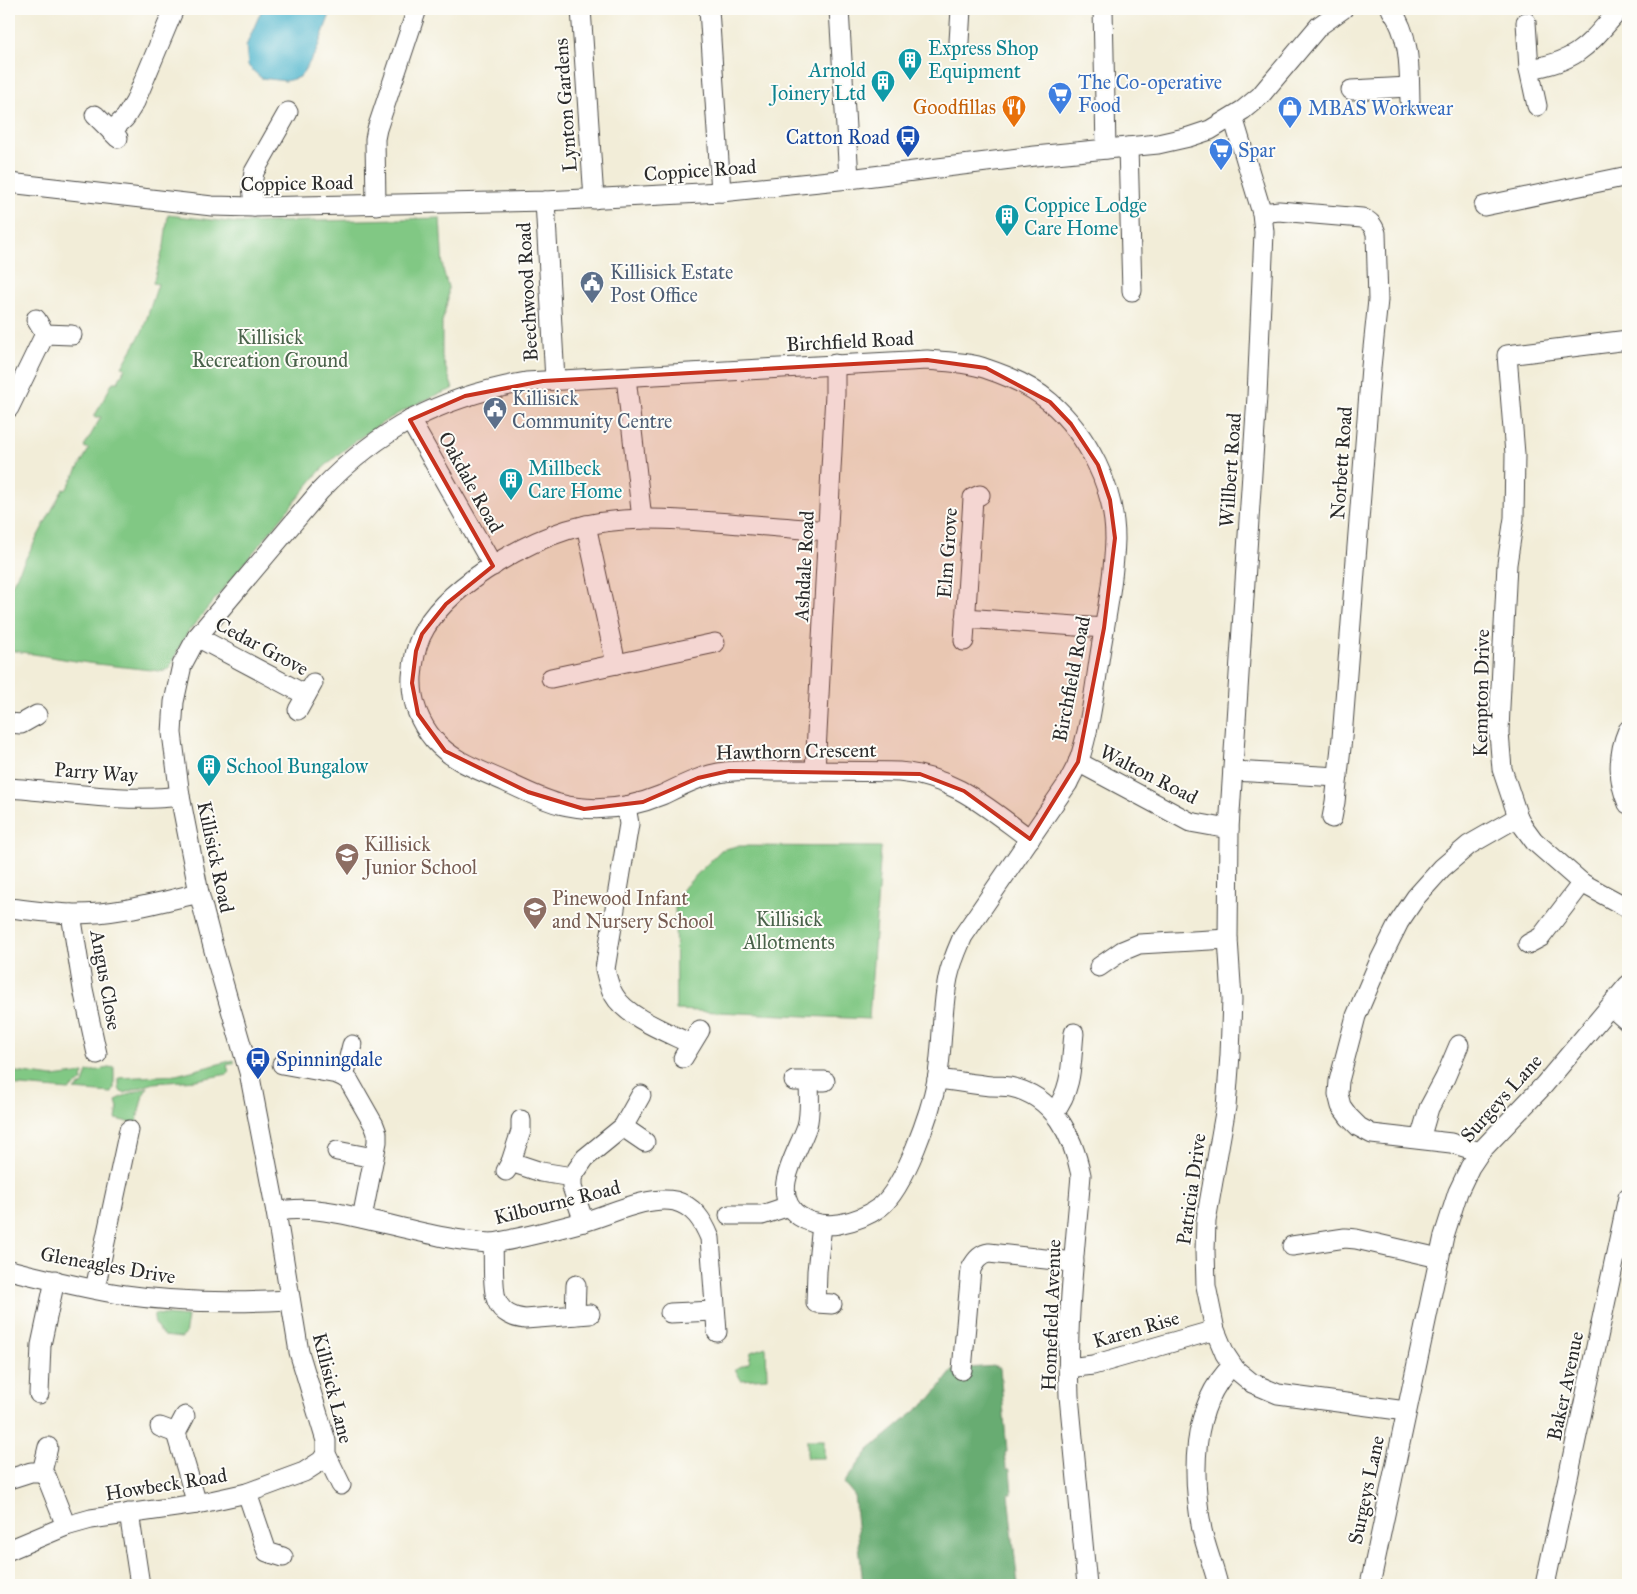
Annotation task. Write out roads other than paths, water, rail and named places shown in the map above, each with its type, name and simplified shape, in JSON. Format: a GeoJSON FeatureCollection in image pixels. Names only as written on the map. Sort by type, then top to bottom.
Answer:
{"type":"FeatureCollection","features":[{"type":"Feature","properties":{"kind":"street"},"geometry":{"type":"LineString","coordinates":[[95,115],[114,135],[135,102],[174,9]]}},
{"type":"Feature","properties":{"kind":"street"},"geometry":{"type":"LineString","coordinates":[[376,205],[375,139],[377,129],[417,9]]}},
{"type":"Feature","properties":{"kind":"street","name":"Lynton Gardens"},"geometry":{"type":"LineString","coordinates":[[581,9],[594,198]]}},
{"type":"Feature","properties":{"kind":"street"},"geometry":{"type":"LineString","coordinates":[[710,9],[721,192]]}},
{"type":"Feature","properties":{"kind":"street"},"geometry":{"type":"LineString","coordinates":[[839,9],[849,179]]}},
{"type":"Feature","properties":{"kind":"street"},"geometry":{"type":"LineString","coordinates":[[959,42],[961,9]]}},
{"type":"Feature","properties":{"kind":"street"},"geometry":{"type":"LineString","coordinates":[[1103,9],[1106,149]]}},
{"type":"Feature","properties":{"kind":"street","name":"Coppice Road"},"geometry":{"type":"LineString","coordinates":[[9,182],[212,206],[254,208],[545,201],[721,192],[849,179],[1035,156],[1158,144],[1210,130],[1233,117],[1260,96],[1319,26],[1343,9]]}},
{"type":"Feature","properties":{"kind":"street"},"geometry":{"type":"LineString","coordinates":[[1358,94],[1410,94],[1408,50],[1404,33],[1391,9]]}},
{"type":"Feature","properties":{"kind":"street"},"geometry":{"type":"LineString","coordinates":[[1529,70],[1551,66],[1571,57],[1586,47],[1620,9]]}},
{"type":"Feature","properties":{"kind":"street"},"geometry":{"type":"LineString","coordinates":[[1526,22],[1529,70],[1537,106]]}},
{"type":"Feature","properties":{"kind":"street"},"geometry":{"type":"LineString","coordinates":[[254,208],[252,186],[254,172],[288,112]]}},
{"type":"Feature","properties":{"kind":"street","name":"Willbert Road"},"geometry":{"type":"LineString","coordinates":[[1229,829],[1261,325],[1264,232],[1262,213],[1233,117]]}},
{"type":"Feature","properties":{"kind":"street"},"geometry":{"type":"LineString","coordinates":[[1128,147],[1132,291]]}},
{"type":"Feature","properties":{"kind":"street"},"geometry":{"type":"LineString","coordinates":[[1484,206],[1628,176]]}},
{"type":"Feature","properties":{"kind":"street","name":"Beechwood Road"},"geometry":{"type":"LineString","coordinates":[[545,201],[555,380]]}},
{"type":"Feature","properties":{"kind":"street","name":"Norbett Road"},"geometry":{"type":"LineString","coordinates":[[1262,213],[1279,211],[1362,218],[1368,220],[1376,233],[1378,300],[1338,777],[1332,818]]}},
{"type":"Feature","properties":{"kind":"street"},"geometry":{"type":"LineString","coordinates":[[9,408],[40,327],[72,335]]}},
{"type":"Feature","properties":{"kind":"street","name":"Kempton Drive"},"geometry":{"type":"LineString","coordinates":[[1628,340],[1507,355],[1515,454],[1514,518],[1507,564],[1500,733],[1502,769],[1518,817],[1523,826],[1534,841],[1582,883],[1628,908]]}},
{"type":"Feature","properties":{"kind":"street","name":"Birchfield Road"},"geometry":{"type":"LineString","coordinates":[[555,380],[927,360],[986,368],[1024,385],[1050,402],[1071,424],[1088,447],[1098,465],[1110,500],[1115,538],[1111,582],[1089,718],[1078,762],[1068,783],[963,936],[953,958],[948,979],[937,1079],[911,1159],[882,1206],[858,1220],[822,1225],[806,1221],[789,1206]]}},
{"type":"Feature","properties":{"kind":"street","name":"Ashdale Road"},"geometry":{"type":"LineString","coordinates":[[815,771],[835,364]]}},
{"type":"Feature","properties":{"kind":"street"},"geometry":{"type":"LineString","coordinates":[[626,376],[642,519]]}},
{"type":"Feature","properties":{"kind":"street","name":"Killisick Road"},"geometry":{"type":"LineString","coordinates":[[290,1300],[276,1212],[249,1072],[199,893],[180,796],[172,733],[174,702],[182,665],[197,637],[306,507],[337,473],[387,433],[410,420],[466,396],[502,386],[555,380]]}},
{"type":"Feature","properties":{"kind":"street","name":"Oakdale Road"},"geometry":{"type":"LineString","coordinates":[[410,420],[493,566]]}},
{"type":"Feature","properties":{"kind":"street","name":"Elm Grove"},"geometry":{"type":"LineString","coordinates":[[964,640],[973,498],[980,495]]}},
{"type":"Feature","properties":{"kind":"street","name":"Hawthorn Crescent"},"geometry":{"type":"LineString","coordinates":[[828,531],[686,520],[642,519],[586,525],[545,538],[493,566],[466,585],[446,604],[422,634],[416,651],[412,683],[418,714],[425,728],[445,751],[458,760],[558,804],[584,809],[603,810],[626,806],[643,802],[690,781],[729,771],[899,772],[920,774],[940,780],[964,791],[1030,839]]}},
{"type":"Feature","properties":{"kind":"street"},"geometry":{"type":"LineString","coordinates":[[586,525],[616,664]]}},
{"type":"Feature","properties":{"kind":"street","name":"Elm Grove"},"geometry":{"type":"LineString","coordinates":[[966,618],[1104,628]]}},
{"type":"Feature","properties":{"kind":"street","name":"Cedar Grove"},"geometry":{"type":"LineString","coordinates":[[197,637],[306,696]]}},
{"type":"Feature","properties":{"kind":"street"},"geometry":{"type":"LineString","coordinates":[[551,678],[715,643]]}},
{"type":"Feature","properties":{"kind":"street"},"geometry":{"type":"LineString","coordinates":[[9,723],[21,724],[37,715]]}},
{"type":"Feature","properties":{"kind":"street"},"geometry":{"type":"LineString","coordinates":[[1628,730],[1621,750],[1620,781],[1628,804]]}},
{"type":"Feature","properties":{"kind":"street","name":"Walton Road"},"geometry":{"type":"LineString","coordinates":[[1078,762],[1190,822],[1229,829]]}},
{"type":"Feature","properties":{"kind":"street"},"geometry":{"type":"LineString","coordinates":[[1233,771],[1338,777]]}},
{"type":"Feature","properties":{"kind":"street","name":"Parry Way"},"geometry":{"type":"LineString","coordinates":[[9,788],[123,797],[162,798],[180,796]]}},
{"type":"Feature","properties":{"kind":"street"},"geometry":{"type":"LineString","coordinates":[[626,806],[629,824],[605,969],[608,982],[614,996],[630,1013],[691,1044]]}},
{"type":"Feature","properties":{"kind":"street"},"geometry":{"type":"LineString","coordinates":[[1480,1152],[1451,1143],[1372,1134],[1359,1127],[1341,1106],[1338,1094],[1339,1081],[1356,1016],[1399,922],[1416,896],[1442,868],[1469,845],[1518,817]]}},
{"type":"Feature","properties":{"kind":"street","name":"Patricia Drive"},"geometry":{"type":"LineString","coordinates":[[1229,829],[1228,939],[1232,999],[1226,1107],[1206,1221],[1205,1251],[1206,1286],[1215,1330],[1232,1366],[1252,1383],[1263,1389],[1278,1394],[1406,1411]]}},
{"type":"Feature","properties":{"kind":"street"},"geometry":{"type":"LineString","coordinates":[[1528,944],[1541,937],[1582,883]]}},
{"type":"Feature","properties":{"kind":"street"},"geometry":{"type":"LineString","coordinates":[[9,908],[71,914],[114,911],[137,908],[199,893]]}},
{"type":"Feature","properties":{"kind":"street","name":"Angus Close"},"geometry":{"type":"LineString","coordinates":[[71,914],[83,989],[97,1054]]}},
{"type":"Feature","properties":{"kind":"street"},"geometry":{"type":"LineString","coordinates":[[1099,968],[1122,952],[1138,944],[1228,939]]}},
{"type":"Feature","properties":{"kind":"street","name":"Surgeys Lane"},"geometry":{"type":"LineString","coordinates":[[1370,1585],[1444,1236],[1458,1192],[1480,1152],[1544,1085],[1628,985]]}},
{"type":"Feature","properties":{"kind":"street"},"geometry":{"type":"LineString","coordinates":[[1610,1007],[1628,1022]]}},
{"type":"Feature","properties":{"kind":"street"},"geometry":{"type":"LineString","coordinates":[[1054,1112],[1070,1083],[1074,1033]]}},
{"type":"Feature","properties":{"kind":"street"},"geometry":{"type":"LineString","coordinates":[[344,1077],[352,1045]]}},
{"type":"Feature","properties":{"kind":"street"},"geometry":{"type":"LineString","coordinates":[[1420,1139],[1429,1108],[1445,1078],[1459,1045]]}},
{"type":"Feature","properties":{"kind":"street"},"geometry":{"type":"LineString","coordinates":[[282,1064],[344,1077],[349,1082],[374,1125],[377,1142],[362,1218]]}},
{"type":"Feature","properties":{"kind":"street","name":"Homefield Avenue"},"geometry":{"type":"LineString","coordinates":[[937,1079],[1010,1087],[1025,1092],[1054,1112],[1065,1128],[1074,1148],[1081,1175],[1068,1332],[1068,1368],[1069,1396],[1088,1585]]}},
{"type":"Feature","properties":{"kind":"street"},"geometry":{"type":"LineString","coordinates":[[729,1215],[762,1215],[789,1206],[785,1187],[807,1125],[809,1081]]}},
{"type":"Feature","properties":{"kind":"street"},"geometry":{"type":"LineString","coordinates":[[584,1222],[572,1187],[572,1177],[585,1158],[623,1127],[641,1095]]}},
{"type":"Feature","properties":{"kind":"street"},"geometry":{"type":"LineString","coordinates":[[520,1120],[521,1131],[509,1166],[572,1177]]}},
{"type":"Feature","properties":{"kind":"street"},"geometry":{"type":"LineString","coordinates":[[623,1127],[645,1142]]}},
{"type":"Feature","properties":{"kind":"street"},"geometry":{"type":"LineString","coordinates":[[95,1289],[129,1130]]}},
{"type":"Feature","properties":{"kind":"street"},"geometry":{"type":"LineString","coordinates":[[337,1151],[374,1158]]}},
{"type":"Feature","properties":{"kind":"street","name":"Baker Avenue"},"geometry":{"type":"LineString","coordinates":[[1545,1585],[1628,1197]]}},
{"type":"Feature","properties":{"kind":"street","name":"Kilbourne Road"},"geometry":{"type":"LineString","coordinates":[[276,1212],[300,1209],[332,1212],[455,1239],[493,1243],[584,1222],[661,1200],[678,1202],[692,1209],[705,1226],[710,1238],[717,1332]]}},
{"type":"Feature","properties":{"kind":"street"},"geometry":{"type":"LineString","coordinates":[[821,1308],[817,1271],[822,1225]]}},
{"type":"Feature","properties":{"kind":"street"},"geometry":{"type":"LineString","coordinates":[[1292,1246],[1337,1239],[1356,1239],[1440,1258]]}},
{"type":"Feature","properties":{"kind":"street"},"geometry":{"type":"LineString","coordinates":[[493,1243],[497,1301],[505,1311],[515,1318],[582,1315],[576,1285]]}},
{"type":"Feature","properties":{"kind":"street"},"geometry":{"type":"LineString","coordinates":[[962,1370],[957,1341],[971,1269],[983,1254],[1074,1262]]}},
{"type":"Feature","properties":{"kind":"street","name":"Gleneagles Drive"},"geometry":{"type":"LineString","coordinates":[[9,1270],[125,1295],[178,1301],[243,1303],[290,1300]]}},
{"type":"Feature","properties":{"kind":"street"},"geometry":{"type":"LineString","coordinates":[[39,1394],[41,1345],[55,1280]]}},
{"type":"Feature","properties":{"kind":"street","name":"Killisick Lane"},"geometry":{"type":"LineString","coordinates":[[290,1300],[299,1352],[326,1441],[326,1454],[341,1485]]}},
{"type":"Feature","properties":{"kind":"street"},"geometry":{"type":"LineString","coordinates":[[670,1313],[714,1311]]}},
{"type":"Feature","properties":{"kind":"street","name":"Karen Rise"},"geometry":{"type":"LineString","coordinates":[[1068,1368],[1093,1365],[1215,1330]]}},
{"type":"Feature","properties":{"kind":"street"},"geometry":{"type":"LineString","coordinates":[[1218,1585],[1203,1531],[1196,1487],[1196,1464],[1201,1423],[1207,1406],[1215,1390],[1232,1366]]}},
{"type":"Feature","properties":{"kind":"street"},"geometry":{"type":"LineString","coordinates":[[185,1416],[168,1430],[197,1504]]}},
{"type":"Feature","properties":{"kind":"street"},"geometry":{"type":"LineString","coordinates":[[42,1472],[48,1447]]}},
{"type":"Feature","properties":{"kind":"street","name":"Howbeck Road"},"geometry":{"type":"LineString","coordinates":[[9,1550],[66,1526],[91,1518],[197,1504],[247,1493],[304,1472],[321,1461],[326,1454]]}},
{"type":"Feature","properties":{"kind":"street"},"geometry":{"type":"LineString","coordinates":[[9,1479],[31,1472],[42,1472]]}},
{"type":"Feature","properties":{"kind":"street"},"geometry":{"type":"LineString","coordinates":[[42,1472],[47,1478],[66,1526]]}},
{"type":"Feature","properties":{"kind":"street"},"geometry":{"type":"LineString","coordinates":[[247,1493],[269,1555]]}},
{"type":"Feature","properties":{"kind":"street"},"geometry":{"type":"LineString","coordinates":[[130,1513],[140,1585]]}},
{"type":"Feature","properties":{"kind":"water"},"geometry":{"type":"Polygon","coordinates":[[[262,9],[332,9],[316,52],[300,77],[286,81],[261,78],[248,66],[246,46],[262,9]]]}},
{"type":"Feature","properties":{"kind":"place","name":"Express Shop Equipment"},"geometry":{"type":"Point","coordinates":[910,81]}},
{"type":"Feature","properties":{"kind":"place","name":"Arnold Joinery Ltd"},"geometry":{"type":"Point","coordinates":[883,103]}},
{"type":"Feature","properties":{"kind":"place","name":"The Co-operative Food"},"geometry":{"type":"Point","coordinates":[1060,115]}},
{"type":"Feature","properties":{"kind":"place","name":"Goodfillas"},"geometry":{"type":"Point","coordinates":[1014,128]}},
{"type":"Feature","properties":{"kind":"place","name":"MBAS Workwear"},"geometry":{"type":"Point","coordinates":[1290,129]}},
{"type":"Feature","properties":{"kind":"place","name":"Catton Road"},"geometry":{"type":"Point","coordinates":[908,158]}},
{"type":"Feature","properties":{"kind":"place","name":"Spar"},"geometry":{"type":"Point","coordinates":[1221,171]}},
{"type":"Feature","properties":{"kind":"place","name":"Coppice Lodge Care Home"},"geometry":{"type":"Point","coordinates":[1007,237]}},
{"type":"Feature","properties":{"kind":"place","name":"Killisick Estate Post Office"},"geometry":{"type":"Point","coordinates":[592,304]}},
{"type":"Feature","properties":{"kind":"place","name":"Killisick Community Centre"},"geometry":{"type":"Point","coordinates":[495,430]}},
{"type":"Feature","properties":{"kind":"place","name":"Millbeck Care Home"},"geometry":{"type":"Point","coordinates":[511,501]}},
{"type":"Feature","properties":{"kind":"place","name":"School Bungalow"},"geometry":{"type":"Point","coordinates":[209,787]}},
{"type":"Feature","properties":{"kind":"place","name":"Killisick Junior School"},"geometry":{"type":"Point","coordinates":[347,876]}},
{"type":"Feature","properties":{"kind":"place","name":"Pinewood Infant and Nursery School"},"geometry":{"type":"Point","coordinates":[535,930]}},
{"type":"Feature","properties":{"kind":"place","name":"Spinningdale"},"geometry":{"type":"Point","coordinates":[258,1080]}},
{"type":"Feature","properties":{"kind":"park label","name":"Killisick Recreation Ground"},"geometry":{"type":"Point","coordinates":[270,348]}},
{"type":"Feature","properties":{"kind":"park label","name":"Killisick Allotments"},"geometry":{"type":"Point","coordinates":[789,930]}}]}
